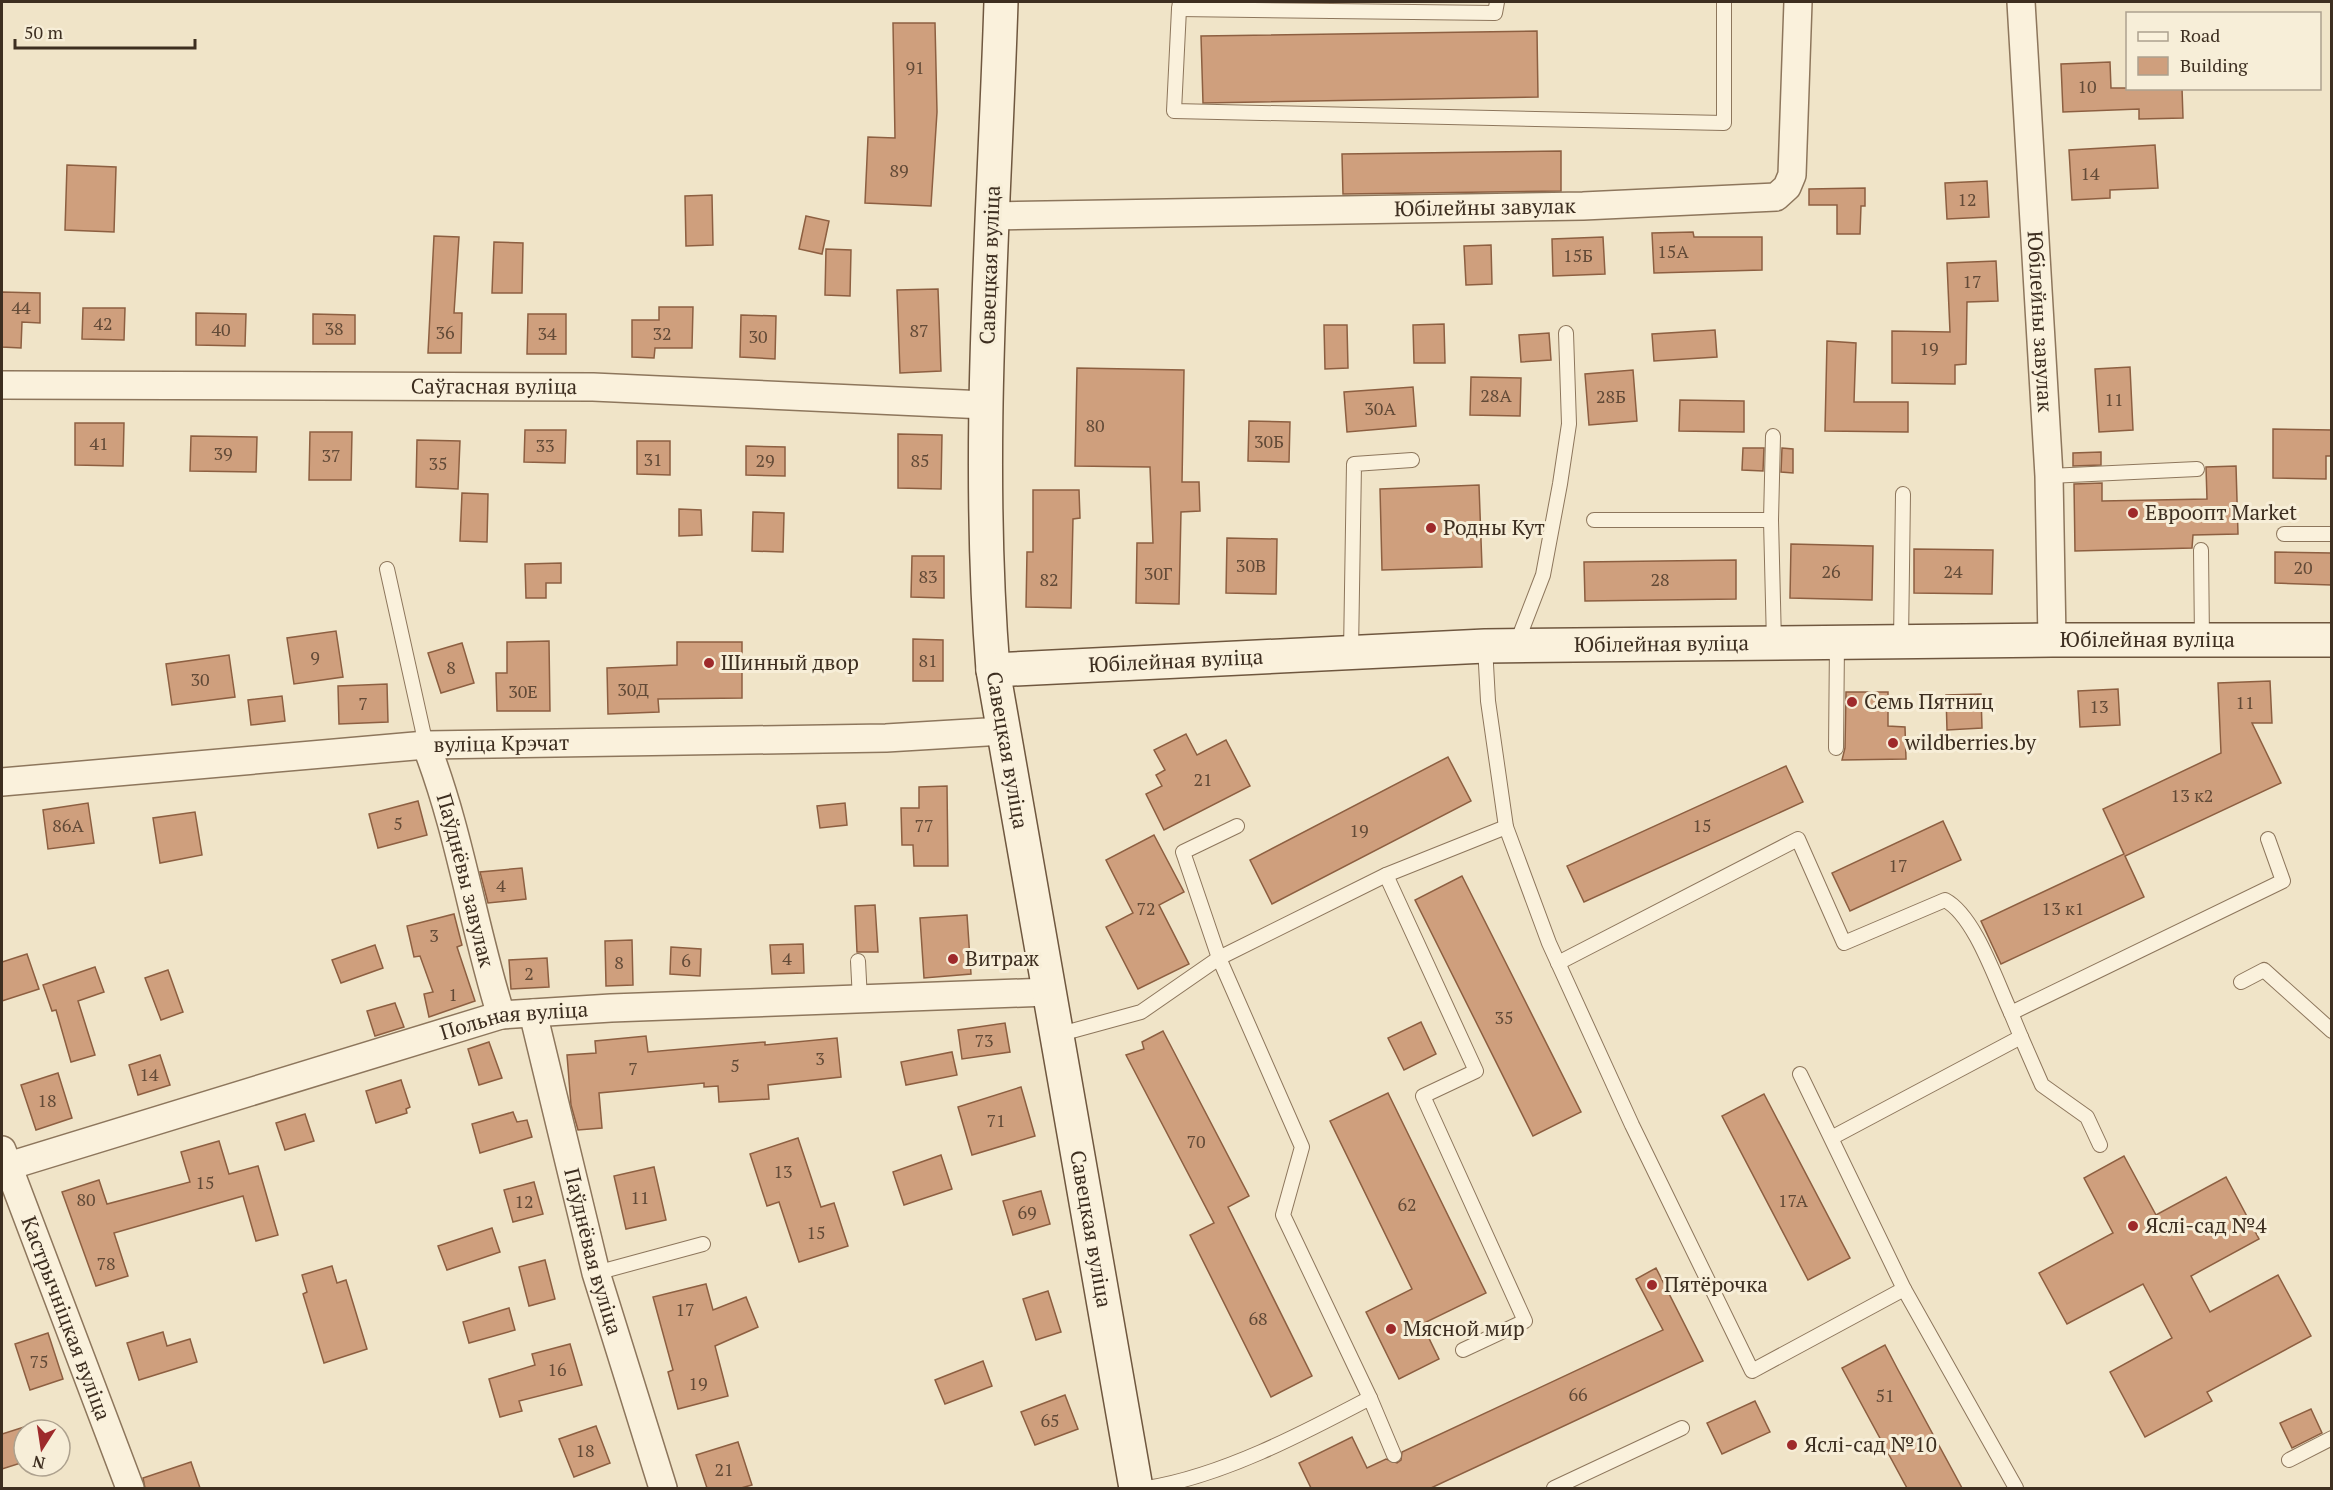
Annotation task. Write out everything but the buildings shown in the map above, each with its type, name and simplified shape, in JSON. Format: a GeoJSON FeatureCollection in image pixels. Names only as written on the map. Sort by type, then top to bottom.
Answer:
{"type":"FeatureCollection","features":[{"type":"Feature","properties":{"kind":"street","name":"Савецкая вуліца"},"geometry":{"type":"LineString","coordinates":[[1001,2],[985,405],[986,574],[993,670],[1136,1488]]}},
{"type":"Feature","properties":{"kind":"street","name":"Юбілейны завулак"},"geometry":{"type":"LineString","coordinates":[[991,216],[1583,206],[1776,196],[1787,188],[1792,175],[1798,2]]}},
{"type":"Feature","properties":{"kind":"street","name":"Юбілейны завулак"},"geometry":{"type":"LineString","coordinates":[[2021,2],[2049,476],[2052,640]]}},
{"type":"Feature","properties":{"kind":"street","name":"Саўгасная вуліца"},"geometry":{"type":"LineString","coordinates":[[2,385],[593,387],[985,405]]}},
{"type":"Feature","properties":{"kind":"street","name":"Юбілейная вуліца"},"geometry":{"type":"LineString","coordinates":[[993,670],[1500,646],[1901,641],[2331,640]]}},
{"type":"Feature","properties":{"kind":"street","name":"вуліца Крэчат"},"geometry":{"type":"LineString","coordinates":[[2,782],[426,745],[886,738],[1003,731]]}},
{"type":"Feature","properties":{"kind":"street","name":"Паўднёвы завулак"},"geometry":{"type":"LineString","coordinates":[[426,745],[441,784],[486,969],[501,1016]]}},
{"type":"Feature","properties":{"kind":"street","name":"Польная вуліца"},"geometry":{"type":"LineString","coordinates":[[4,1161],[501,1016],[610,1008],[1048,992]]}},
{"type":"Feature","properties":{"kind":"street","name":"Паўднёвая вуліца"},"geometry":{"type":"LineString","coordinates":[[533,1013],[596,1273],[663,1488]]}},
{"type":"Feature","properties":{"kind":"street","name":"Кастрычніцкая вуліца"},"geometry":{"type":"LineString","coordinates":[[4,1161],[130,1488]]}},
{"type":"Feature","properties":{"kind":"lane"},"geometry":{"type":"LineString","coordinates":[[1497,2],[1496,13],[1180,5],[1174,111],[1724,123],[1724,2]]}},
{"type":"Feature","properties":{"kind":"lane"},"geometry":{"type":"LineString","coordinates":[[1566,333],[1569,424],[1543,575],[1500,646],[1488,701],[1506,827],[1558,963],[1632,1125],[1752,1371],[1905,1289]]}},
{"type":"Feature","properties":{"kind":"lane"},"geometry":{"type":"LineString","coordinates":[[1773,436],[1771,520],[1774,643]]}},
{"type":"Feature","properties":{"kind":"lane"},"geometry":{"type":"LineString","coordinates":[[1351,652],[1354,464],[1412,460]]}},
{"type":"Feature","properties":{"kind":"lane"},"geometry":{"type":"LineString","coordinates":[[2049,476],[2197,469]]}},
{"type":"Feature","properties":{"kind":"lane"},"geometry":{"type":"LineString","coordinates":[[1901,641],[1903,494]]}},
{"type":"Feature","properties":{"kind":"lane"},"geometry":{"type":"LineString","coordinates":[[1594,520],[1771,520]]}},
{"type":"Feature","properties":{"kind":"lane"},"geometry":{"type":"LineString","coordinates":[[2284,534],[2331,534]]}},
{"type":"Feature","properties":{"kind":"lane"},"geometry":{"type":"LineString","coordinates":[[2201,550],[2202,640]]}},
{"type":"Feature","properties":{"kind":"lane"},"geometry":{"type":"LineString","coordinates":[[387,569],[426,745]]}},
{"type":"Feature","properties":{"kind":"lane"},"geometry":{"type":"LineString","coordinates":[[1836,748],[1838,642]]}},
{"type":"Feature","properties":{"kind":"lane"},"geometry":{"type":"LineString","coordinates":[[1237,826],[1183,852],[1220,958],[1302,1147],[1283,1215],[1370,1398],[1394,1455]]}},
{"type":"Feature","properties":{"kind":"lane"},"geometry":{"type":"LineString","coordinates":[[1057,1035],[1141,1012],[1220,958],[1386,875],[1506,827]]}},
{"type":"Feature","properties":{"kind":"lane"},"geometry":{"type":"LineString","coordinates":[[1558,963],[1797,839],[1844,943],[1945,900],[1955,905],[1970,926],[2042,1085],[2087,1117],[2100,1144]]}},
{"type":"Feature","properties":{"kind":"lane"},"geometry":{"type":"LineString","coordinates":[[2011,1013],[2283,881],[2268,839]]}},
{"type":"Feature","properties":{"kind":"lane"},"geometry":{"type":"LineString","coordinates":[[1386,875],[1476,1071],[1424,1096],[1525,1321],[1463,1350]]}},
{"type":"Feature","properties":{"kind":"lane"},"geometry":{"type":"LineString","coordinates":[[858,961],[860,1000]]}},
{"type":"Feature","properties":{"kind":"lane"},"geometry":{"type":"LineString","coordinates":[[2241,982],[2264,970],[2331,1031]]}},
{"type":"Feature","properties":{"kind":"lane"},"geometry":{"type":"LineString","coordinates":[[1833,1137],[2021,1037]]}},
{"type":"Feature","properties":{"kind":"lane"},"geometry":{"type":"LineString","coordinates":[[1800,1074],[1833,1137],[1905,1289],[2016,1488]]}},
{"type":"Feature","properties":{"kind":"lane"},"geometry":{"type":"LineString","coordinates":[[596,1273],[703,1244]]}},
{"type":"Feature","properties":{"kind":"lane"},"geometry":{"type":"LineString","coordinates":[[1147,1488],[1178,1483],[1299,1436],[1370,1398]]}},
{"type":"Feature","properties":{"kind":"lane"},"geometry":{"type":"LineString","coordinates":[[1554,1488],[1682,1428]]}},
{"type":"Feature","properties":{"kind":"lane"},"geometry":{"type":"LineString","coordinates":[[2289,1461],[2331,1438]]}},
{"type":"Feature","properties":{"kind":"place","name":"Евроопт Market"},"geometry":{"type":"Point","coordinates":[2133,513]}},
{"type":"Feature","properties":{"kind":"place","name":"Родны Кут"},"geometry":{"type":"Point","coordinates":[1431,528]}},
{"type":"Feature","properties":{"kind":"place","name":"Шинный двор"},"geometry":{"type":"Point","coordinates":[709,663]}},
{"type":"Feature","properties":{"kind":"place","name":"Семь Пятниц"},"geometry":{"type":"Point","coordinates":[1852,702]}},
{"type":"Feature","properties":{"kind":"place","name":"wildberries.by"},"geometry":{"type":"Point","coordinates":[1893,743]}},
{"type":"Feature","properties":{"kind":"place","name":"Витраж"},"geometry":{"type":"Point","coordinates":[953,959]}},
{"type":"Feature","properties":{"kind":"place","name":"Яслі-сад №4"},"geometry":{"type":"Point","coordinates":[2133,1226]}},
{"type":"Feature","properties":{"kind":"place","name":"Пятёрочка"},"geometry":{"type":"Point","coordinates":[1652,1285]}},
{"type":"Feature","properties":{"kind":"place","name":"Мясной мир"},"geometry":{"type":"Point","coordinates":[1391,1329]}},
{"type":"Feature","properties":{"kind":"place","name":"Яслі-сад №10"},"geometry":{"type":"Point","coordinates":[1792,1445]}}]}
